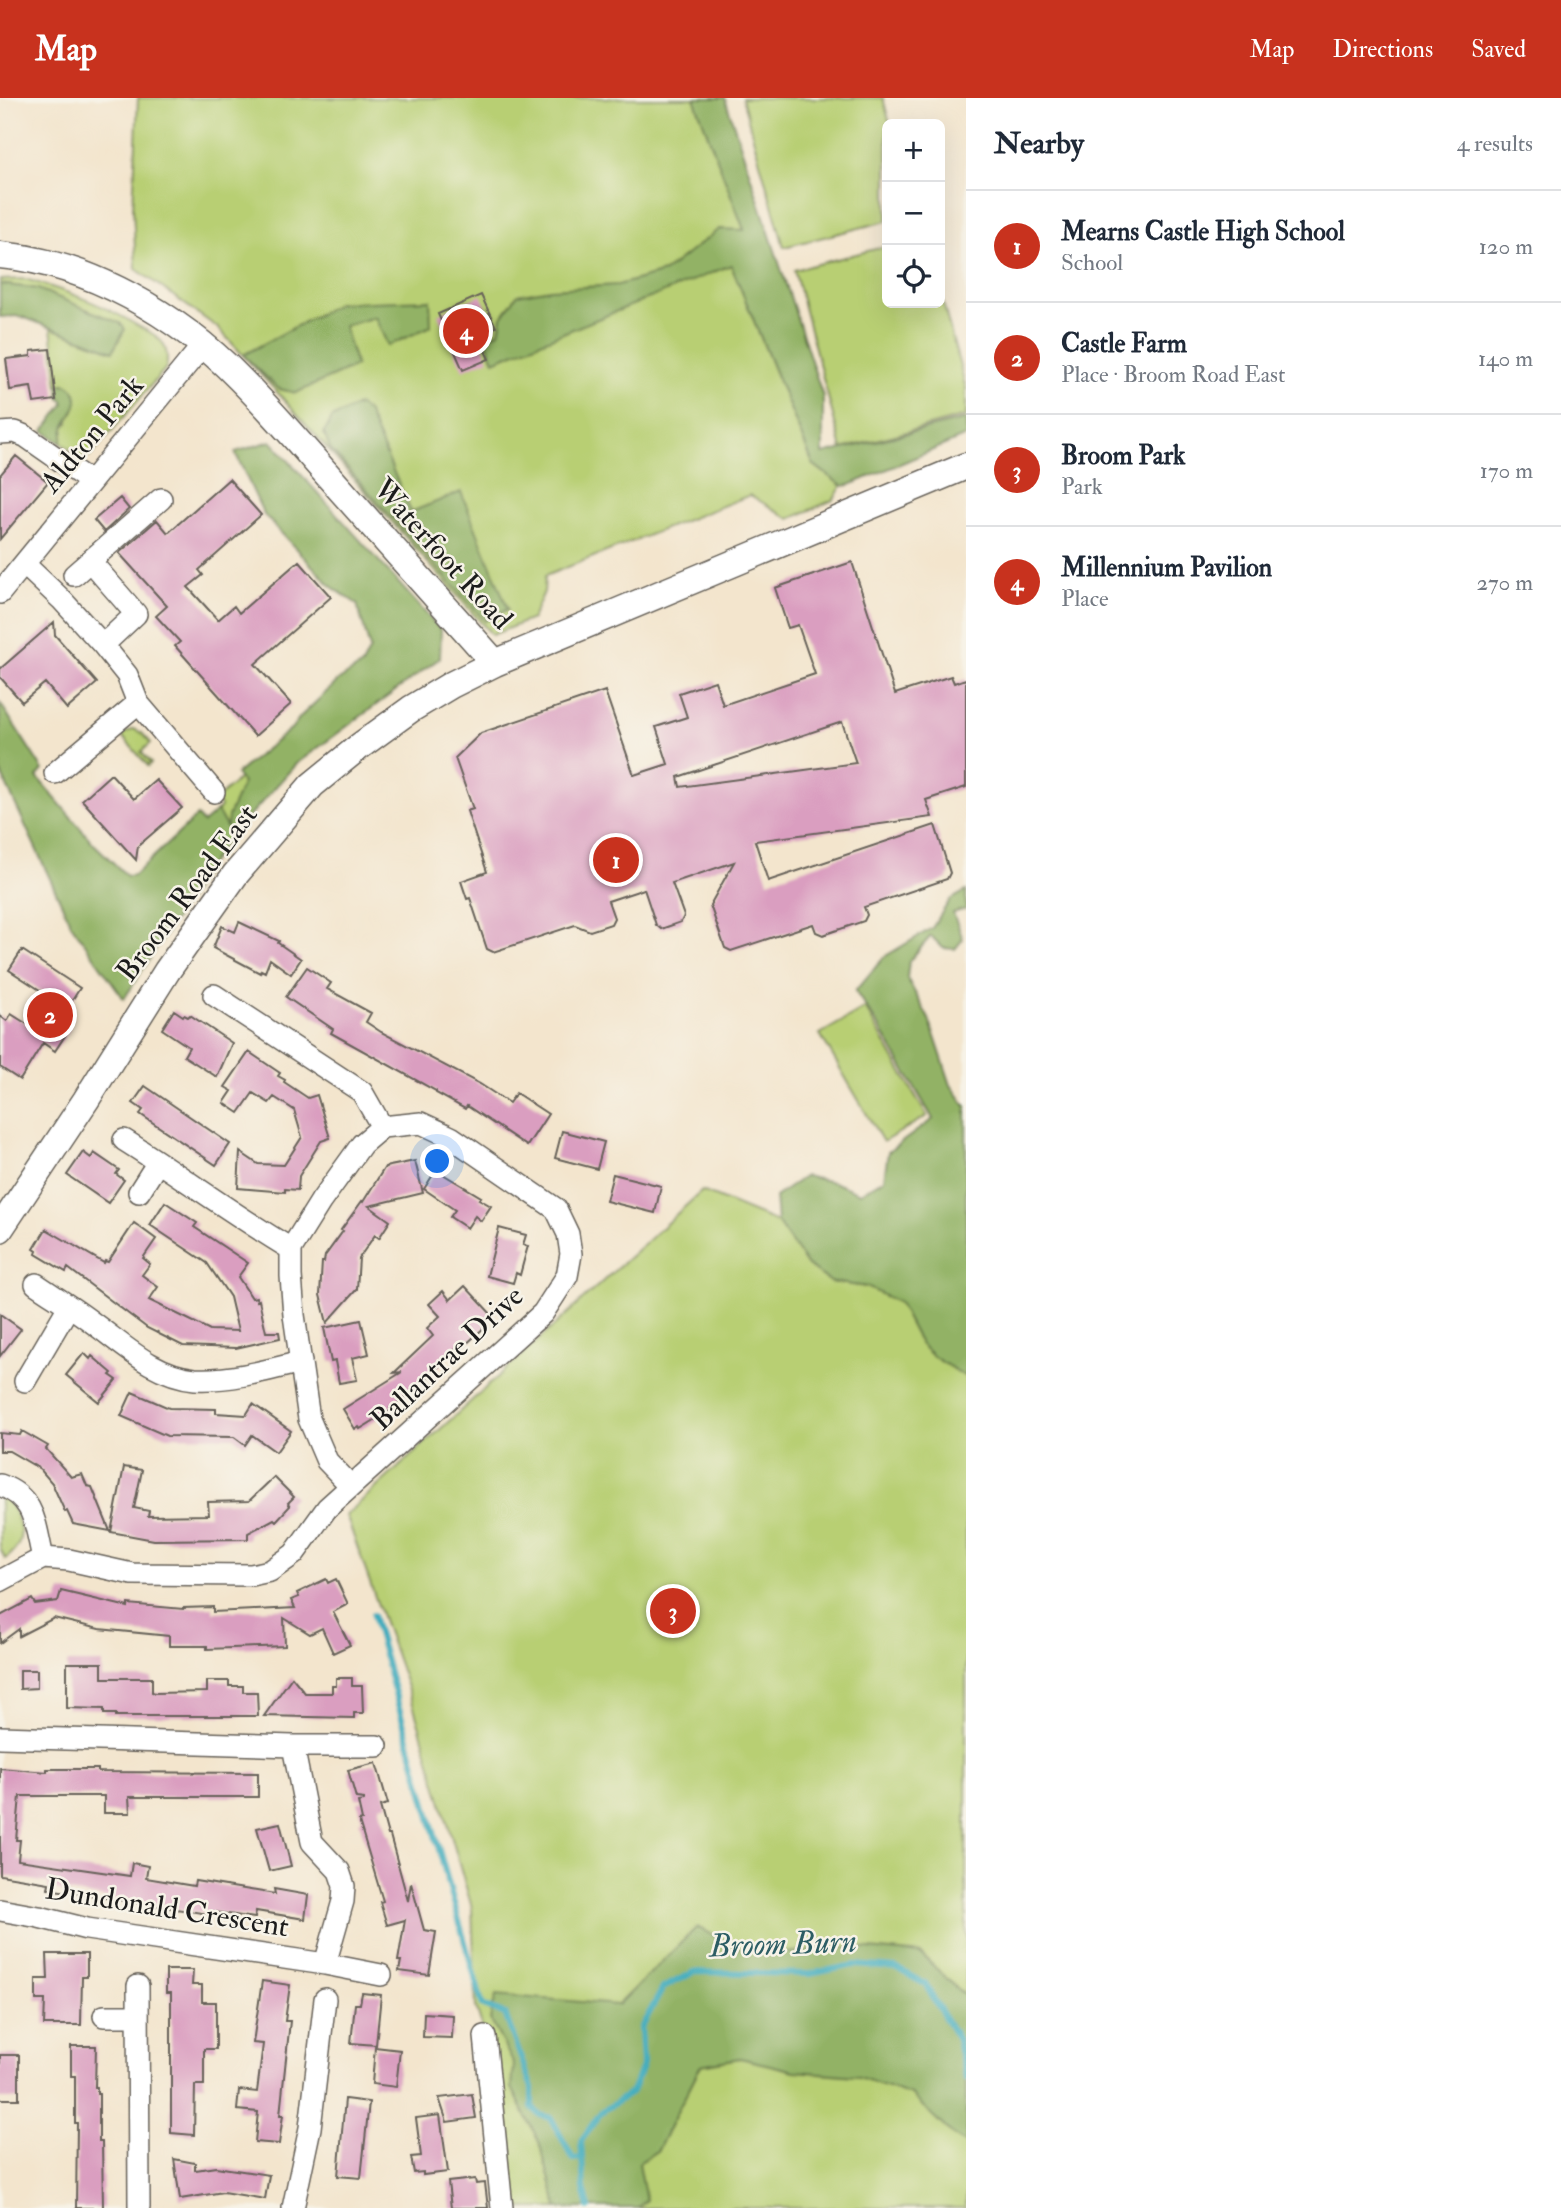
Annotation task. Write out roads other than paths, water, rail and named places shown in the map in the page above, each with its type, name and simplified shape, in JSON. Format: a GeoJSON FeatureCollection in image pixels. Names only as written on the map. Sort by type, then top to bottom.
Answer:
{"type":"FeatureCollection","features":[{"type":"Feature","properties":{"kind":"street","name":"Waterfoot Road"},"geometry":{"type":"LineString","coordinates":[[0,255],[23,257],[71,269],[131,295],[203,345],[239,377],[287,429],[495,663],[966,466]]}},
{"type":"Feature","properties":{"kind":"street","name":"Aldton Park"},"geometry":{"type":"LineString","coordinates":[[0,593],[203,345]]}},
{"type":"Feature","properties":{"kind":"street"},"geometry":{"type":"LineString","coordinates":[[0,433],[15,432],[25,436],[91,482]]}},
{"type":"Feature","properties":{"kind":"street"},"geometry":{"type":"LineString","coordinates":[[103,645],[136,614],[82,568],[161,499]]}},
{"type":"Feature","properties":{"kind":"street"},"geometry":{"type":"LineString","coordinates":[[24,564],[103,645],[127,675],[138,703],[214,792]]}},
{"type":"Feature","properties":{"kind":"street","name":"Broom Road East"},"geometry":{"type":"LineString","coordinates":[[0,1229],[167,971],[235,875],[312,785],[411,709],[495,663]]}},
{"type":"Feature","properties":{"kind":"street"},"geometry":{"type":"LineString","coordinates":[[55,773],[138,703]]}},
{"type":"Feature","properties":{"kind":"street"},"geometry":{"type":"LineString","coordinates":[[214,995],[362,1092],[382,1127],[362,1144],[292,1249],[294,1315],[309,1419],[327,1461],[351,1486]]}},
{"type":"Feature","properties":{"kind":"street","name":"Ballantrae Drive"},"geometry":{"type":"LineString","coordinates":[[43,1558],[69,1560],[132,1574],[251,1574],[270,1571],[294,1554],[327,1508],[543,1313],[568,1276],[571,1254],[568,1234],[556,1209],[451,1137],[421,1123],[382,1127]]}},
{"type":"Feature","properties":{"kind":"street"},"geometry":{"type":"LineString","coordinates":[[124,1140],[252,1226],[292,1249]]}},
{"type":"Feature","properties":{"kind":"street"},"geometry":{"type":"LineString","coordinates":[[139,1192],[158,1161]]}},
{"type":"Feature","properties":{"kind":"street"},"geometry":{"type":"LineString","coordinates":[[36,1284],[141,1360],[169,1373],[196,1379],[251,1374],[301,1362]]}},
{"type":"Feature","properties":{"kind":"street"},"geometry":{"type":"LineString","coordinates":[[25,1381],[69,1306]]}},
{"type":"Feature","properties":{"kind":"street"},"geometry":{"type":"LineString","coordinates":[[0,1485],[17,1492],[27,1502],[43,1558],[0,1581]]}},
{"type":"Feature","properties":{"kind":"street"},"geometry":{"type":"LineString","coordinates":[[0,1737],[377,1746]]}},
{"type":"Feature","properties":{"kind":"street","name":"Dundonald Crescent"},"geometry":{"type":"LineString","coordinates":[[293,1746],[312,1842],[339,1871],[344,1886],[343,1902],[325,1964]]}},
{"type":"Feature","properties":{"kind":"street","name":"Dundonald Crescent"},"geometry":{"type":"LineString","coordinates":[[0,1910],[87,1929],[325,1964],[381,1975]]}},
{"type":"Feature","properties":{"kind":"street"},"geometry":{"type":"LineString","coordinates":[[138,1986],[139,2208]]}},
{"type":"Feature","properties":{"kind":"street"},"geometry":{"type":"LineString","coordinates":[[293,2208],[310,2128],[325,1999]]}},
{"type":"Feature","properties":{"kind":"street"},"geometry":{"type":"LineString","coordinates":[[104,2016],[138,2016]]}},
{"type":"Feature","properties":{"kind":"street"},"geometry":{"type":"LineString","coordinates":[[485,2036],[502,2208]]}},
{"type":"Feature","properties":{"kind":"waterway"},"geometry":{"type":"LineString","coordinates":[[373,1615],[483,2006],[505,2014],[532,2088],[532,2107],[540,2115],[551,2118],[573,2159],[582,2158]]}},
{"type":"Feature","properties":{"kind":"waterway","name":"Broom Burn"},"geometry":{"type":"LineString","coordinates":[[589,2208],[584,2188],[581,2141],[601,2112],[632,2092],[643,2063],[641,2028],[663,1988],[694,1972],[810,1974],[854,1965],[896,1968],[925,1984],[958,2040],[966,2078]]}},
{"type":"Feature","properties":{"kind":"place","name":"Millennium Pavilion"},"geometry":{"type":"Point","coordinates":[466,331]}},
{"type":"Feature","properties":{"kind":"place","name":"Mearns Castle High School"},"geometry":{"type":"Point","coordinates":[616,860]}},
{"type":"Feature","properties":{"kind":"place","name":"Castle Farm"},"geometry":{"type":"Point","coordinates":[50,1015]}},
{"type":"Feature","properties":{"kind":"place","name":"Broom Park"},"geometry":{"type":"Point","coordinates":[673,1611]}}]}
